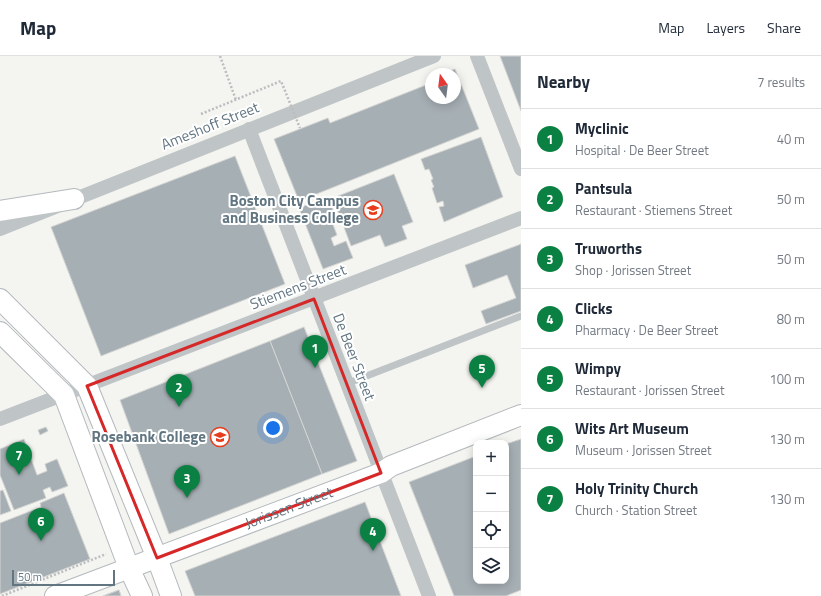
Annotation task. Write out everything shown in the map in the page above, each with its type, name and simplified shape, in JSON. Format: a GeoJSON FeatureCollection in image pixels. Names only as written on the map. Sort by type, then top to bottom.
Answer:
{"type":"FeatureCollection","features":[{"type":"Feature","properties":{"kind":"main road"},"geometry":{"type":"LineString","coordinates":[[0,211],[74,198]]}},
{"type":"Feature","properties":{"kind":"main road"},"geometry":{"type":"LineString","coordinates":[[0,298],[87,386],[171,596]]}},
{"type":"Feature","properties":{"kind":"main road"},"geometry":{"type":"LineString","coordinates":[[0,332],[64,395],[129,568],[142,596]]}},
{"type":"Feature","properties":{"kind":"main road","name":"Jorissen Street"},"geometry":{"type":"LineString","coordinates":[[54,596],[381,473],[391,466],[521,415]]}},
{"type":"Feature","properties":{"kind":"street","name":"Ameshoff Street"},"geometry":{"type":"LineString","coordinates":[[0,229],[74,198],[434,56]]}},
{"type":"Feature","properties":{"kind":"street"},"geometry":{"type":"LineString","coordinates":[[477,56],[521,168]]}},
{"type":"Feature","properties":{"kind":"street","name":"De Beer Street"},"geometry":{"type":"LineString","coordinates":[[249,129],[346,384],[429,596]]}},
{"type":"Feature","properties":{"kind":"street","name":"Stiemens Street"},"geometry":{"type":"LineString","coordinates":[[0,419],[521,218]]}},
{"type":"Feature","properties":{"kind":"lane"},"geometry":{"type":"LineString","coordinates":[[346,384],[521,316]]}},
{"type":"Feature","properties":{"kind":"path"},"geometry":{"type":"LineString","coordinates":[[220,56],[236,100]]}},
{"type":"Feature","properties":{"kind":"path"},"geometry":{"type":"LineString","coordinates":[[201,114],[282,81],[300,128]]}},
{"type":"Feature","properties":{"kind":"highlighted area"},"geometry":{"type":"Polygon","coordinates":[[[314,299],[381,473],[157,558],[87,386],[314,299]]]}},
{"type":"Feature","properties":{"kind":"building"},"geometry":{"type":"Polygon","coordinates":[[[500,56],[521,56],[521,111],[500,56]]]}},
{"type":"Feature","properties":{"kind":"building"},"geometry":{"type":"Polygon","coordinates":[[[461,84],[479,129],[299,201],[274,139],[328,118],[330,123],[425,85],[425,104],[461,104],[461,84]]]}},
{"type":"Feature","properties":{"kind":"building"},"geometry":{"type":"Polygon","coordinates":[[[481,137],[503,197],[444,222],[439,207],[444,206],[443,201],[437,203],[432,188],[434,187],[431,180],[433,179],[429,169],[425,170],[421,159],[481,137]]]}},
{"type":"Feature","properties":{"kind":"building"},"geometry":{"type":"Polygon","coordinates":[[[235,156],[285,284],[101,356],[51,227],[235,156]]]}},
{"type":"Feature","properties":{"kind":"building","name":"Boston City Campus and Business College"},"geometry":{"type":"Polygon","coordinates":[[[394,174],[413,222],[402,226],[407,239],[385,247],[380,235],[351,246],[333,198],[394,174]]]}},
{"type":"Feature","properties":{"kind":"building"},"geometry":{"type":"Polygon","coordinates":[[[328,197],[333,210],[320,216],[323,225],[332,222],[337,235],[331,238],[334,246],[346,241],[353,258],[323,269],[299,208],[328,197]]]}},
{"type":"Feature","properties":{"kind":"building"},"geometry":{"type":"Polygon","coordinates":[[[521,244],[521,311],[486,324],[481,311],[516,298],[507,275],[473,288],[465,265],[521,244]]]}},
{"type":"Feature","properties":{"kind":"building"},"geometry":{"type":"Polygon","coordinates":[[[304,327],[357,461],[322,474],[270,341],[304,327]]]}},
{"type":"Feature","properties":{"kind":"building","name":"Rosebank College"},"geometry":{"type":"Polygon","coordinates":[[[270,341],[322,474],[169,534],[120,400],[270,341]]]}},
{"type":"Feature","properties":{"kind":"building"},"geometry":{"type":"Polygon","coordinates":[[[46,427],[48,431],[40,435],[38,430],[46,427]]]}},
{"type":"Feature","properties":{"kind":"building"},"geometry":{"type":"Polygon","coordinates":[[[24,439],[37,475],[47,471],[45,464],[57,459],[68,486],[52,492],[50,487],[43,490],[46,498],[14,510],[0,475],[0,449],[24,439]]]}},
{"type":"Feature","properties":{"kind":"building"},"geometry":{"type":"Polygon","coordinates":[[[521,439],[521,590],[506,596],[454,596],[409,482],[473,457],[473,584],[509,584],[509,443],[521,439]]]}},
{"type":"Feature","properties":{"kind":"building"},"geometry":{"type":"Polygon","coordinates":[[[3,490],[11,511],[0,515],[0,491],[3,490]]]}},
{"type":"Feature","properties":{"kind":"building"},"geometry":{"type":"Polygon","coordinates":[[[64,493],[90,559],[0,594],[0,523],[41,507],[40,503],[64,493]]]}},
{"type":"Feature","properties":{"kind":"building"},"geometry":{"type":"Polygon","coordinates":[[[365,502],[401,596],[195,596],[185,571],[365,502]]]}},
{"type":"Feature","properties":{"kind":"building"},"geometry":{"type":"Polygon","coordinates":[[[119,590],[121,596],[103,596],[119,590]]]}},
{"type":"Feature","properties":{"kind":"building"},"geometry":{"type":"Polygon","coordinates":[[[119,590],[121,596],[103,596],[119,590]]]}},
{"type":"Feature","properties":{"kind":"place","name":"Boston City Campus and Business College"},"geometry":{"type":"Point","coordinates":[373,210]}},
{"type":"Feature","properties":{"kind":"place","name":"Myclinic"},"geometry":{"type":"Point","coordinates":[315,368]}},
{"type":"Feature","properties":{"kind":"place","name":"Wimpy"},"geometry":{"type":"Point","coordinates":[482,388]}},
{"type":"Feature","properties":{"kind":"place","name":"Pantsula"},"geometry":{"type":"Point","coordinates":[179,407]}},
{"type":"Feature","properties":{"kind":"place","name":"Rosebank College"},"geometry":{"type":"Point","coordinates":[220,437]}},
{"type":"Feature","properties":{"kind":"place","name":"Holy Trinity Church"},"geometry":{"type":"Point","coordinates":[19,475]}},
{"type":"Feature","properties":{"kind":"place","name":"Truworths"},"geometry":{"type":"Point","coordinates":[187,498]}},
{"type":"Feature","properties":{"kind":"place","name":"Wits Art Museum"},"geometry":{"type":"Point","coordinates":[41,541]}},
{"type":"Feature","properties":{"kind":"place","name":"Clicks"},"geometry":{"type":"Point","coordinates":[373,551]}}]}
